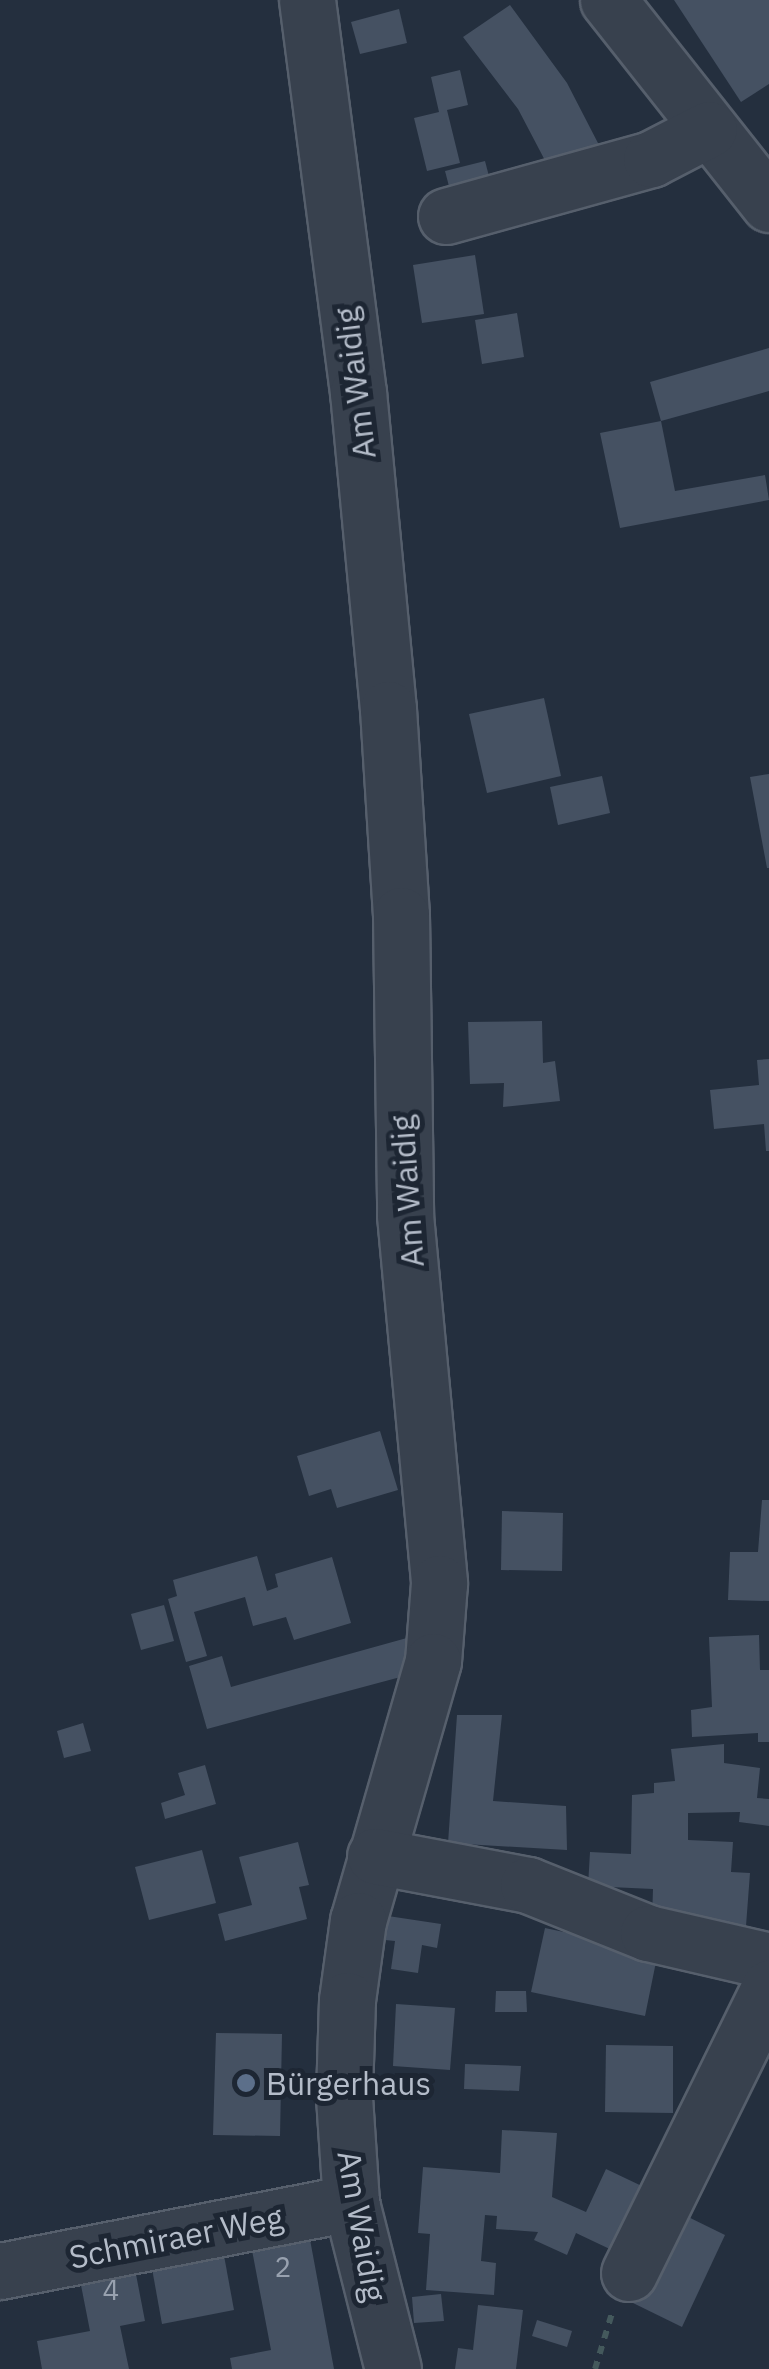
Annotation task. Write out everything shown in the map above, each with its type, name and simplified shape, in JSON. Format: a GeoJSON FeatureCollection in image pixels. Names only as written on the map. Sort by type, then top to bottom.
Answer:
{"type":"FeatureCollection","features":[{"type":"Feature","properties":{"kind":"street","name":"Am Waidig"},"geometry":{"type":"LineString","coordinates":[[307,0],[358,392],[388,709],[401,915],[405,1215],[439,1582],[428,1684],[358,1920],[347,2000],[344,2097],[351,2203],[393,2369]]}},
{"type":"Feature","properties":{"kind":"street"},"geometry":{"type":"LineString","coordinates":[[608,0],[769,204]]}},
{"type":"Feature","properties":{"kind":"street"},"geometry":{"type":"LineString","coordinates":[[446,216],[650,159],[709,128]]}},
{"type":"Feature","properties":{"kind":"street"},"geometry":{"type":"LineString","coordinates":[[376,1856],[528,1885],[648,1932],[769,1961]]}},
{"type":"Feature","properties":{"kind":"street"},"geometry":{"type":"LineString","coordinates":[[629,2273],[769,1988]]}},
{"type":"Feature","properties":{"kind":"street","name":"Schmiraer Weg"},"geometry":{"type":"LineString","coordinates":[[0,2270],[351,2203]]}},
{"type":"Feature","properties":{"kind":"building"},"geometry":{"type":"Polygon","coordinates":[[[674,0],[769,0],[769,84],[741,102],[674,0]]]}},
{"type":"Feature","properties":{"kind":"building"},"geometry":{"type":"Polygon","coordinates":[[[510,5],[567,83],[599,145],[550,170],[518,109],[463,37],[510,5]]]}},
{"type":"Feature","properties":{"kind":"building"},"geometry":{"type":"Polygon","coordinates":[[[399,9],[407,43],[360,54],[351,22],[399,9]]]}},
{"type":"Feature","properties":{"kind":"building"},"geometry":{"type":"Polygon","coordinates":[[[460,70],[468,105],[447,110],[460,163],[427,171],[414,118],[439,112],[431,77],[460,70]]]}},
{"type":"Feature","properties":{"kind":"building"},"geometry":{"type":"Polygon","coordinates":[[[485,161],[491,184],[451,194],[445,171],[485,161]]]}},
{"type":"Feature","properties":{"kind":"building"},"geometry":{"type":"Polygon","coordinates":[[[475,255],[484,314],[422,323],[413,265],[475,255]]]}},
{"type":"Feature","properties":{"kind":"building"},"geometry":{"type":"Polygon","coordinates":[[[517,313],[524,357],[482,364],[475,320],[517,313]]]}},
{"type":"Feature","properties":{"kind":"building"},"geometry":{"type":"Polygon","coordinates":[[[769,348],[769,391],[661,421],[650,382],[769,348]]]}},
{"type":"Feature","properties":{"kind":"building"},"geometry":{"type":"Polygon","coordinates":[[[661,421],[675,491],[765,475],[769,500],[620,528],[600,433],[661,421]]]}},
{"type":"Feature","properties":{"kind":"building"},"geometry":{"type":"Polygon","coordinates":[[[544,698],[561,776],[487,793],[469,714],[544,698]]]}},
{"type":"Feature","properties":{"kind":"building"},"geometry":{"type":"Polygon","coordinates":[[[769,774],[769,868],[767,868],[750,777],[769,774]]]}},
{"type":"Feature","properties":{"kind":"building"},"geometry":{"type":"Polygon","coordinates":[[[602,776],[610,813],[558,825],[550,787],[602,776]]]}},
{"type":"Feature","properties":{"kind":"building"},"geometry":{"type":"Polygon","coordinates":[[[542,1021],[543,1063],[555,1061],[560,1101],[503,1107],[504,1083],[470,1084],[468,1022],[542,1021]]]}},
{"type":"Feature","properties":{"kind":"building"},"geometry":{"type":"Polygon","coordinates":[[[769,1059],[766,1151],[764,1124],[714,1129],[710,1090],[759,1085],[757,1060],[769,1059]]]}},
{"type":"Feature","properties":{"kind":"building"},"geometry":{"type":"Polygon","coordinates":[[[380,1431],[398,1490],[337,1508],[331,1489],[309,1496],[297,1456],[380,1431]]]}},
{"type":"Feature","properties":{"kind":"building"},"geometry":{"type":"Polygon","coordinates":[[[762,1500],[769,1500],[769,1601],[728,1600],[730,1552],[758,1552],[762,1500]]]}},
{"type":"Feature","properties":{"kind":"building"},"geometry":{"type":"Polygon","coordinates":[[[502,1511],[563,1513],[562,1571],[501,1570],[502,1511]]]}},
{"type":"Feature","properties":{"kind":"building"},"geometry":{"type":"Polygon","coordinates":[[[257,1556],[267,1591],[278,1587],[275,1574],[332,1557],[351,1623],[294,1640],[286,1617],[253,1626],[245,1597],[194,1612],[207,1656],[186,1662],[168,1599],[177,1596],[173,1580],[257,1556]]]}},
{"type":"Feature","properties":{"kind":"building"},"geometry":{"type":"Polygon","coordinates":[[[164,1605],[174,1641],[141,1650],[131,1614],[164,1605]]]}},
{"type":"Feature","properties":{"kind":"building"},"geometry":{"type":"Polygon","coordinates":[[[759,1635],[760,1670],[769,1670],[769,1742],[758,1742],[758,1733],[692,1737],[691,1710],[712,1707],[709,1637],[759,1635]]]}},
{"type":"Feature","properties":{"kind":"building"},"geometry":{"type":"Polygon","coordinates":[[[414,1636],[408,1675],[207,1729],[189,1666],[222,1656],[231,1687],[414,1636]]]}},
{"type":"Feature","properties":{"kind":"building"},"geometry":{"type":"Polygon","coordinates":[[[457,1715],[502,1715],[493,1801],[566,1806],[567,1850],[448,1843],[457,1715]]]}},
{"type":"Feature","properties":{"kind":"building"},"geometry":{"type":"Polygon","coordinates":[[[83,1723],[91,1751],[64,1758],[57,1731],[83,1723]]]}},
{"type":"Feature","properties":{"kind":"building"},"geometry":{"type":"Polygon","coordinates":[[[724,1744],[724,1763],[760,1768],[757,1798],[769,1799],[769,1826],[739,1822],[740,1812],[688,1813],[688,1840],[733,1842],[731,1872],[750,1873],[746,1926],[652,1919],[653,1889],[588,1886],[590,1852],[631,1854],[632,1795],[654,1793],[654,1783],[675,1781],[671,1749],[724,1744]]]}},
{"type":"Feature","properties":{"kind":"building"},"geometry":{"type":"Polygon","coordinates":[[[205,1765],[216,1804],[165,1819],[161,1803],[185,1795],[178,1773],[205,1765]]]}},
{"type":"Feature","properties":{"kind":"building"},"geometry":{"type":"Polygon","coordinates":[[[298,1842],[309,1885],[299,1887],[307,1919],[225,1941],[218,1914],[252,1905],[239,1857],[298,1842]]]}},
{"type":"Feature","properties":{"kind":"building"},"geometry":{"type":"Polygon","coordinates":[[[202,1850],[216,1903],[149,1920],[135,1867],[202,1850]]]}},
{"type":"Feature","properties":{"kind":"building"},"geometry":{"type":"Polygon","coordinates":[[[388,1916],[441,1924],[437,1948],[422,1945],[418,1973],[391,1969],[395,1941],[385,1940],[388,1916]]]}},
{"type":"Feature","properties":{"kind":"building"},"geometry":{"type":"Polygon","coordinates":[[[545,1928],[658,1952],[645,2016],[531,1992],[545,1928]]]}},
{"type":"Feature","properties":{"kind":"building"},"geometry":{"type":"Polygon","coordinates":[[[496,1991],[526,1991],[527,2012],[495,2012],[496,1991]]]}},
{"type":"Feature","properties":{"kind":"building"},"geometry":{"type":"Polygon","coordinates":[[[396,2004],[455,2008],[450,2070],[393,2066],[396,2004]]]}},
{"type":"Feature","properties":{"kind":"building"},"geometry":{"type":"Polygon","coordinates":[[[216,2033],[282,2034],[280,2136],[213,2135],[216,2033]]]}},
{"type":"Feature","properties":{"kind":"building"},"geometry":{"type":"Polygon","coordinates":[[[606,2045],[673,2046],[673,2113],[605,2112],[606,2045]]]}},
{"type":"Feature","properties":{"kind":"building"},"geometry":{"type":"Polygon","coordinates":[[[465,2064],[521,2066],[519,2091],[464,2089],[465,2064]]]}},
{"type":"Feature","properties":{"kind":"building"},"geometry":{"type":"Polygon","coordinates":[[[502,2130],[557,2133],[552,2197],[586,2212],[606,2169],[646,2188],[616,2252],[576,2233],[567,2255],[534,2240],[538,2232],[496,2229],[497,2216],[485,2215],[481,2261],[496,2263],[494,2295],[426,2290],[430,2234],[418,2233],[423,2167],[500,2173],[502,2130]]]}},
{"type":"Feature","properties":{"kind":"building"},"geometry":{"type":"Polygon","coordinates":[[[676,2211],[725,2235],[682,2327],[633,2303],[676,2211]]]}},
{"type":"Feature","properties":{"kind":"building"},"geometry":{"type":"Polygon","coordinates":[[[309,2234],[334,2369],[232,2369],[230,2358],[271,2350],[251,2245],[309,2234]]]}},
{"type":"Feature","properties":{"kind":"building"},"geometry":{"type":"Polygon","coordinates":[[[223,2250],[234,2310],[162,2324],[151,2263],[223,2250]]]}},
{"type":"Feature","properties":{"kind":"building"},"geometry":{"type":"Polygon","coordinates":[[[134,2264],[145,2321],[120,2326],[129,2369],[42,2369],[37,2341],[90,2331],[79,2275],[134,2264]]]}},
{"type":"Feature","properties":{"kind":"building"},"geometry":{"type":"Polygon","coordinates":[[[441,2294],[444,2321],[414,2323],[412,2297],[441,2294]]]}},
{"type":"Feature","properties":{"kind":"building"},"geometry":{"type":"Polygon","coordinates":[[[478,2305],[523,2310],[516,2369],[455,2369],[458,2348],[473,2350],[478,2305]]]}},
{"type":"Feature","properties":{"kind":"building"},"geometry":{"type":"Polygon","coordinates":[[[537,2320],[572,2331],[567,2347],[532,2336],[537,2320]]]}},
{"type":"Feature","properties":{"kind":"place","name":"Bürgerhaus"},"geometry":{"type":"Point","coordinates":[246,2083]}}]}
